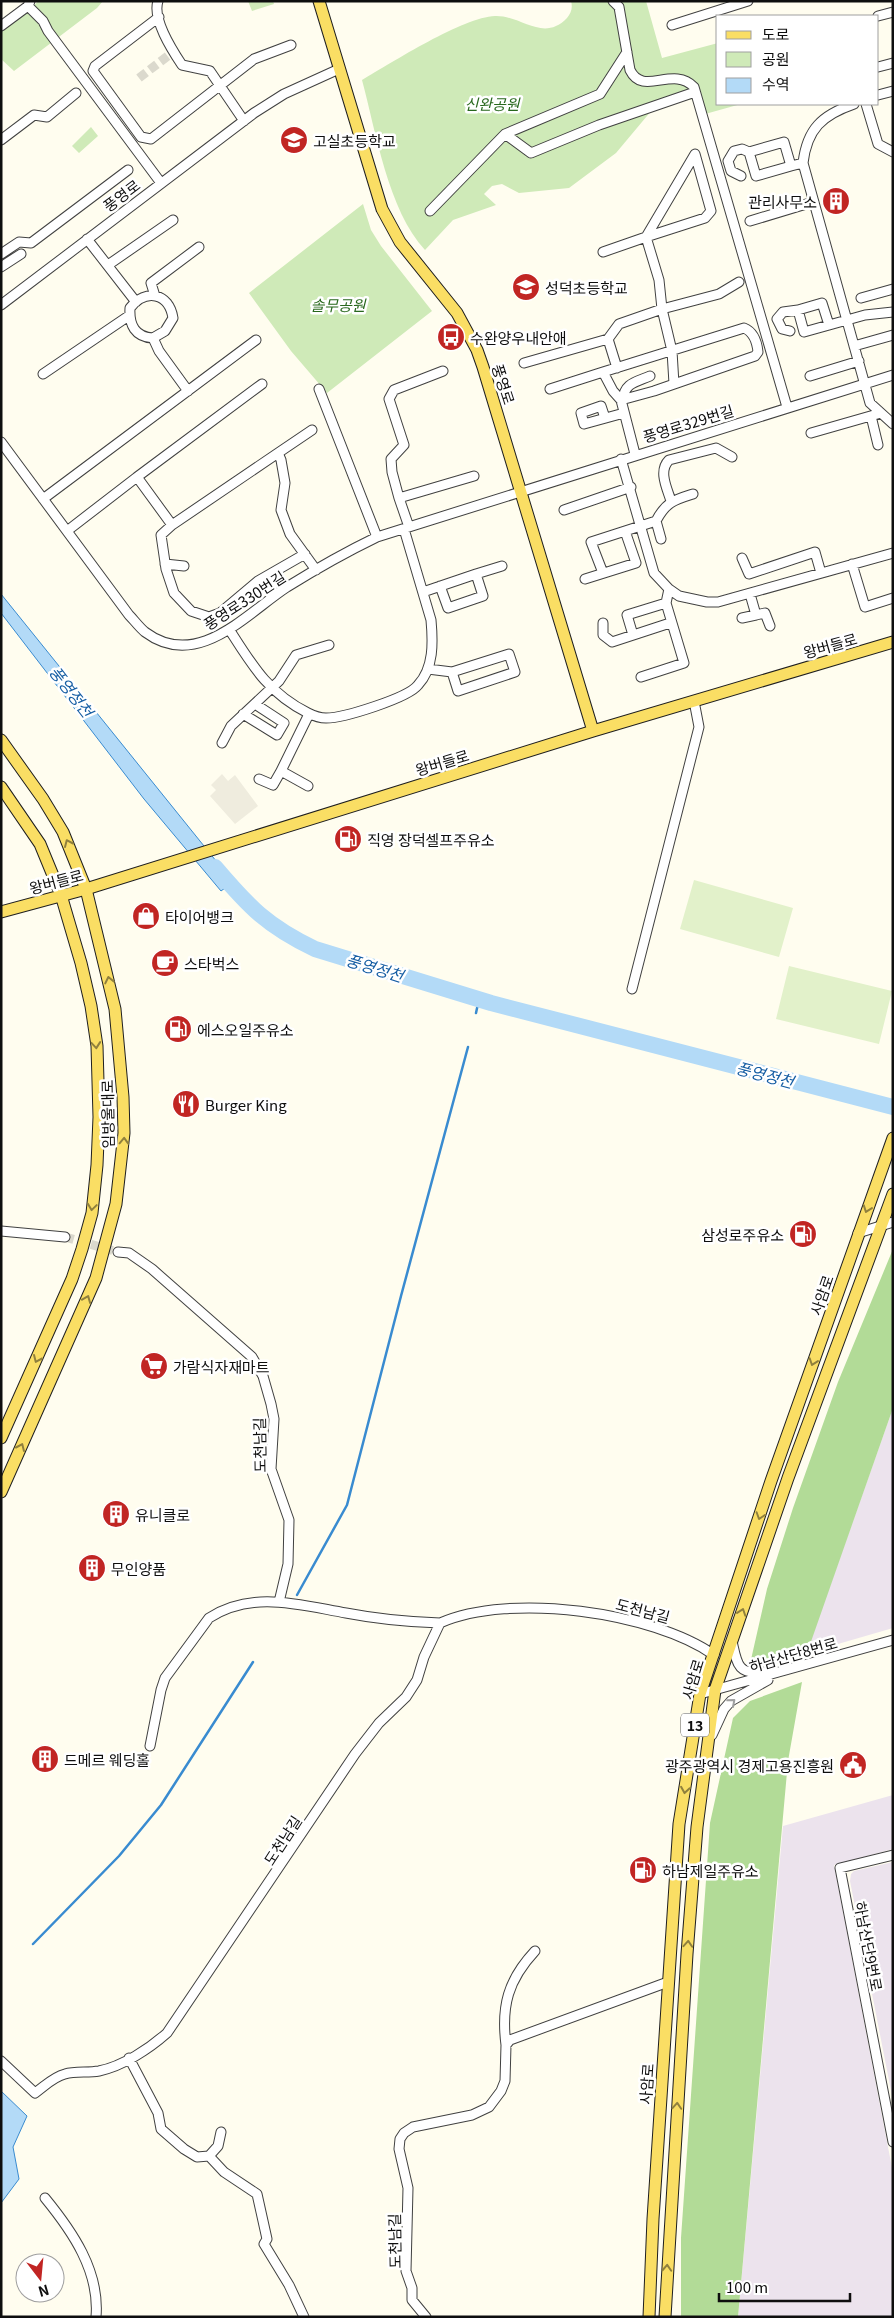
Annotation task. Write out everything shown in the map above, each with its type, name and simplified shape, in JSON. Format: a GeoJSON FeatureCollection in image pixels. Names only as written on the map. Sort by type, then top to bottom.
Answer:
{"type":"FeatureCollection","features":[{"type":"Feature","properties":{"kind":"main road","name":"풍영로"},"geometry":{"type":"LineString","coordinates":[[319,1],[374,186],[390,224],[400,242],[457,313],[477,350],[487,377],[593,731]]}},
{"type":"Feature","properties":{"kind":"main road","name":"왕버들로"},"geometry":{"type":"LineString","coordinates":[[1,912],[86,889],[593,731],[893,642]]}},
{"type":"Feature","properties":{"kind":"main road","name":"임방울대로"},"geometry":{"type":"LineString","coordinates":[[1,740],[63,832],[86,889],[115,1009],[124,1101],[120,1182],[107,1244],[96,1278],[1,1492]]}},
{"type":"Feature","properties":{"kind":"main road","name":"임방울대로"},"geometry":{"type":"LineString","coordinates":[[1,787],[40,844],[61,896],[81,963],[92,1014],[98,1078],[97,1165],[92,1213],[72,1279],[1,1438]]}},
{"type":"Feature","properties":{"kind":"main road","name":"사암로"},"geometry":{"type":"LineString","coordinates":[[649,2317],[668,1982],[680,1824],[700,1694],[774,1472],[893,1138]]}},
{"type":"Feature","properties":{"kind":"main road","name":"사암로"},"geometry":{"type":"LineString","coordinates":[[665,2317],[687,1954],[697,1827],[715,1690],[788,1478],[893,1194]]}},
{"type":"Feature","properties":{"kind":"street"},"geometry":{"type":"LineString","coordinates":[[158,1],[156,7],[171,53],[182,65],[210,71],[244,121]]}},
{"type":"Feature","properties":{"kind":"street"},"geometry":{"type":"LineString","coordinates":[[613,1],[619,7],[630,70],[633,76],[646,83],[678,77],[687,80],[695,92],[787,407]]}},
{"type":"Feature","properties":{"kind":"street"},"geometry":{"type":"LineString","coordinates":[[714,1],[716,11]]}},
{"type":"Feature","properties":{"kind":"street"},"geometry":{"type":"LineString","coordinates":[[672,25],[748,1]]}},
{"type":"Feature","properties":{"kind":"street"},"geometry":{"type":"LineString","coordinates":[[1,26],[29,4],[44,21],[48,31],[161,183]]}},
{"type":"Feature","properties":{"kind":"street"},"geometry":{"type":"LineString","coordinates":[[879,16],[893,12]]}},
{"type":"Feature","properties":{"kind":"street"},"geometry":{"type":"LineString","coordinates":[[159,17],[95,66],[93,71],[141,137],[151,139],[254,59],[291,45]]}},
{"type":"Feature","properties":{"kind":"street"},"geometry":{"type":"LineString","coordinates":[[430,211],[506,134],[600,94],[627,52]]}},
{"type":"Feature","properties":{"kind":"street"},"geometry":{"type":"LineString","coordinates":[[879,67],[893,63]]}},
{"type":"Feature","properties":{"kind":"street","name":"풍영로"},"geometry":{"type":"LineString","coordinates":[[1,305],[244,121],[284,94],[339,69]]}},
{"type":"Feature","properties":{"kind":"street"},"geometry":{"type":"LineString","coordinates":[[879,96],[893,91]]}},
{"type":"Feature","properties":{"kind":"street"},"geometry":{"type":"LineString","coordinates":[[506,134],[531,154],[599,125],[695,92]]}},
{"type":"Feature","properties":{"kind":"street"},"geometry":{"type":"LineString","coordinates":[[1,140],[34,115],[47,117],[76,93]]}},
{"type":"Feature","properties":{"kind":"street"},"geometry":{"type":"LineString","coordinates":[[852,105],[829,115],[818,124],[808,138],[803,163],[870,403],[893,424]]}},
{"type":"Feature","properties":{"kind":"street"},"geometry":{"type":"LineString","coordinates":[[866,105],[878,144],[893,152]]}},
{"type":"Feature","properties":{"kind":"street"},"geometry":{"type":"LineString","coordinates":[[741,176],[731,171],[728,161],[734,152],[742,149],[749,152],[784,142],[790,166]]}},
{"type":"Feature","properties":{"kind":"street"},"geometry":{"type":"LineString","coordinates":[[749,152],[756,176],[803,163]]}},
{"type":"Feature","properties":{"kind":"street"},"geometry":{"type":"LineString","coordinates":[[603,252],[646,237],[709,216],[711,211],[695,154],[646,237],[659,280],[662,309],[672,350],[674,384]]}},
{"type":"Feature","properties":{"kind":"street"},"geometry":{"type":"LineString","coordinates":[[1,254],[19,242],[30,242],[128,170]]}},
{"type":"Feature","properties":{"kind":"street"},"geometry":{"type":"LineString","coordinates":[[750,221],[813,202]]}},
{"type":"Feature","properties":{"kind":"street"},"geometry":{"type":"LineString","coordinates":[[108,266],[173,220]]}},
{"type":"Feature","properties":{"kind":"street"},"geometry":{"type":"LineString","coordinates":[[88,239],[136,302]]}},
{"type":"Feature","properties":{"kind":"street"},"geometry":{"type":"LineString","coordinates":[[155,296],[151,283],[199,247]]}},
{"type":"Feature","properties":{"kind":"street"},"geometry":{"type":"LineString","coordinates":[[1,267],[21,254]]}},
{"type":"Feature","properties":{"kind":"street"},"geometry":{"type":"LineString","coordinates":[[524,363],[608,339],[619,324],[662,309],[719,294],[739,282]]}},
{"type":"Feature","properties":{"kind":"street"},"geometry":{"type":"LineString","coordinates":[[861,298],[893,289]]}},
{"type":"Feature","properties":{"kind":"street"},"geometry":{"type":"LineString","coordinates":[[147,296],[155,296],[169,306],[173,318],[165,332],[153,338],[146,338],[135,332],[130,308],[136,302],[147,296]]}},
{"type":"Feature","properties":{"kind":"street"},"geometry":{"type":"LineString","coordinates":[[790,332],[782,329],[777,319],[783,312],[822,303],[829,324]]}},
{"type":"Feature","properties":{"kind":"street"},"geometry":{"type":"LineString","coordinates":[[798,310],[804,332],[872,313],[893,312]]}},
{"type":"Feature","properties":{"kind":"street"},"geometry":{"type":"LineString","coordinates":[[43,374],[130,315]]}},
{"type":"Feature","properties":{"kind":"street"},"geometry":{"type":"LineString","coordinates":[[550,389],[744,328],[753,335],[758,352],[749,358],[622,400]]}},
{"type":"Feature","properties":{"kind":"street"},"geometry":{"type":"LineString","coordinates":[[854,346],[893,335]]}},
{"type":"Feature","properties":{"kind":"street"},"geometry":{"type":"LineString","coordinates":[[153,338],[158,352],[188,391]]}},
{"type":"Feature","properties":{"kind":"street"},"geometry":{"type":"LineString","coordinates":[[608,339],[617,368]]}},
{"type":"Feature","properties":{"kind":"street"},"geometry":{"type":"LineString","coordinates":[[43,498],[256,340]]}},
{"type":"Feature","properties":{"kind":"street"},"geometry":{"type":"LineString","coordinates":[[810,376],[859,361]]}},
{"type":"Feature","properties":{"kind":"street"},"geometry":{"type":"LineString","coordinates":[[229,629],[260,678],[309,714],[319,718],[334,718],[402,697],[418,686],[428,669],[432,654],[431,620],[392,472],[392,459],[404,445],[389,399],[394,390],[443,371]]}},
{"type":"Feature","properties":{"kind":"street"},"geometry":{"type":"LineString","coordinates":[[603,372],[613,391],[622,400]]}},
{"type":"Feature","properties":{"kind":"street","name":"풍영로329번길"},"geometry":{"type":"LineString","coordinates":[[521,492],[636,454],[893,375]]}},
{"type":"Feature","properties":{"kind":"street"},"geometry":{"type":"LineString","coordinates":[[636,454],[622,400],[624,391],[628,386],[650,376]]}},
{"type":"Feature","properties":{"kind":"street"},"geometry":{"type":"LineString","coordinates":[[67,531],[262,384]]}},
{"type":"Feature","properties":{"kind":"street"},"geometry":{"type":"LineString","coordinates":[[319,389],[378,537]]}},
{"type":"Feature","properties":{"kind":"street"},"geometry":{"type":"LineString","coordinates":[[605,418],[624,413]]}},
{"type":"Feature","properties":{"kind":"street"},"geometry":{"type":"LineString","coordinates":[[811,433],[881,413]]}},
{"type":"Feature","properties":{"kind":"street"},"geometry":{"type":"LineString","coordinates":[[871,416],[878,445]]}},
{"type":"Feature","properties":{"kind":"street"},"geometry":{"type":"LineString","coordinates":[[305,554],[258,581],[220,614],[209,617],[191,611],[174,593],[165,564],[161,535],[172,525],[312,430]]}},
{"type":"Feature","properties":{"kind":"street","name":"풍영로330번길"},"geometry":{"type":"LineString","coordinates":[[1,442],[129,615],[145,632],[167,642],[190,645],[213,639],[286,588],[378,537],[521,492]]}},
{"type":"Feature","properties":{"kind":"street"},"geometry":{"type":"LineString","coordinates":[[671,501],[664,477],[664,464],[668,460],[716,448],[732,457]]}},
{"type":"Feature","properties":{"kind":"street"},"geometry":{"type":"LineString","coordinates":[[278,452],[284,483],[281,510],[290,534],[316,570]]}},
{"type":"Feature","properties":{"kind":"street"},"geometry":{"type":"LineString","coordinates":[[621,459],[642,525],[654,573],[669,589],[679,596],[707,602],[750,594],[893,553]]}},
{"type":"Feature","properties":{"kind":"street"},"geometry":{"type":"LineString","coordinates":[[399,498],[474,476]]}},
{"type":"Feature","properties":{"kind":"street"},"geometry":{"type":"LineString","coordinates":[[137,477],[172,525]]}},
{"type":"Feature","properties":{"kind":"street"},"geometry":{"type":"LineString","coordinates":[[564,510],[630,488]]}},
{"type":"Feature","properties":{"kind":"street"},"geometry":{"type":"LineString","coordinates":[[604,573],[591,542],[656,521],[671,501],[693,494]]}},
{"type":"Feature","properties":{"kind":"street"},"geometry":{"type":"LineString","coordinates":[[656,521],[661,539]]}},
{"type":"Feature","properties":{"kind":"street"},"geometry":{"type":"LineString","coordinates":[[585,579],[636,563],[625,531]]}},
{"type":"Feature","properties":{"kind":"street"},"geometry":{"type":"LineString","coordinates":[[742,558],[749,574],[814,552],[821,573]]}},
{"type":"Feature","properties":{"kind":"street"},"geometry":{"type":"LineString","coordinates":[[165,564],[184,566]]}},
{"type":"Feature","properties":{"kind":"street"},"geometry":{"type":"LineString","coordinates":[[852,564],[865,607],[893,598]]}},
{"type":"Feature","properties":{"kind":"street"},"geometry":{"type":"LineString","coordinates":[[423,592],[502,566]]}},
{"type":"Feature","properties":{"kind":"street"},"geometry":{"type":"LineString","coordinates":[[440,586],[448,608],[483,596],[476,574]]}},
{"type":"Feature","properties":{"kind":"street"},"geometry":{"type":"LineString","coordinates":[[641,677],[684,663],[670,623],[666,603],[669,589]]}},
{"type":"Feature","properties":{"kind":"street"},"geometry":{"type":"LineString","coordinates":[[750,594],[756,615]]}},
{"type":"Feature","properties":{"kind":"street"},"geometry":{"type":"LineString","coordinates":[[633,635],[627,615],[666,603]]}},
{"type":"Feature","properties":{"kind":"street"},"geometry":{"type":"LineString","coordinates":[[742,618],[765,613],[770,626]]}},
{"type":"Feature","properties":{"kind":"street"},"geometry":{"type":"LineString","coordinates":[[603,623],[603,635],[612,642],[670,623]]}},
{"type":"Feature","properties":{"kind":"street"},"geometry":{"type":"LineString","coordinates":[[222,743],[231,726],[272,688],[296,655],[329,645]]}},
{"type":"Feature","properties":{"kind":"street"},"geometry":{"type":"LineString","coordinates":[[428,669],[452,672],[509,654],[515,672],[458,691],[452,672]]}},
{"type":"Feature","properties":{"kind":"street"},"geometry":{"type":"LineString","coordinates":[[632,989],[698,727],[694,701]]}},
{"type":"Feature","properties":{"kind":"street"},"geometry":{"type":"LineString","coordinates":[[244,714],[277,735],[284,723],[255,704]]}},
{"type":"Feature","properties":{"kind":"street"},"geometry":{"type":"LineString","coordinates":[[258,779],[273,785],[309,714]]}},
{"type":"Feature","properties":{"kind":"street"},"geometry":{"type":"LineString","coordinates":[[281,770],[308,786]]}},
{"type":"Feature","properties":{"kind":"street"},"geometry":{"type":"LineString","coordinates":[[858,1233],[893,1222]]}},
{"type":"Feature","properties":{"kind":"street"},"geometry":{"type":"LineString","coordinates":[[1,1230],[64,1237]]}},
{"type":"Feature","properties":{"kind":"street","name":"도천남길"},"geometry":{"type":"LineString","coordinates":[[118,1252],[129,1253],[152,1270],[252,1357],[260,1369],[274,1420],[271,1469],[289,1520],[288,1564],[279,1602],[401,1622],[440,1623],[473,1612],[507,1608],[606,1615],[659,1628],[699,1644],[714,1655]]}},
{"type":"Feature","properties":{"kind":"street"},"geometry":{"type":"LineString","coordinates":[[150,1746],[160,1690],[165,1678],[209,1618],[235,1606],[250,1602],[279,1602]]}},
{"type":"Feature","properties":{"kind":"street","name":"도천남길"},"geometry":{"type":"LineString","coordinates":[[1,2061],[35,2093],[54,2078],[66,2073],[101,2070],[129,2058],[154,2045],[167,2034],[356,1754],[379,1723],[406,1697],[417,1680],[424,1657],[440,1623]]}},
{"type":"Feature","properties":{"kind":"street"},"geometry":{"type":"LineString","coordinates":[[732,1640],[738,1664],[746,1672],[786,1670]]}},
{"type":"Feature","properties":{"kind":"street","name":"하남산단8번로"},"geometry":{"type":"LineString","coordinates":[[700,1694],[893,1640]]}},
{"type":"Feature","properties":{"kind":"street"},"geometry":{"type":"LineString","coordinates":[[708,1743],[724,1709],[731,1701],[786,1670]]}},
{"type":"Feature","properties":{"kind":"street","name":"하남산단9번로"},"geometry":{"type":"LineString","coordinates":[[893,1855],[840,1868],[893,2142]]}},
{"type":"Feature","properties":{"kind":"street"},"geometry":{"type":"LineString","coordinates":[[535,1951],[516,1975],[508,1994],[503,2026],[506,2045],[521,2035],[668,1982]]}},
{"type":"Feature","properties":{"kind":"street","name":"도천남길"},"geometry":{"type":"LineString","coordinates":[[426,2317],[412,2300],[412,2288],[406,2271],[408,2188],[399,2149],[400,2139],[404,2133],[419,2125],[457,2119],[472,2115],[489,2107],[501,2091],[504,2081],[506,2045]]}},
{"type":"Feature","properties":{"kind":"street"},"geometry":{"type":"LineString","coordinates":[[129,2058],[158,2113],[161,2129],[192,2155],[197,2157],[208,2156],[218,2146],[221,2132]]}},
{"type":"Feature","properties":{"kind":"street"},"geometry":{"type":"LineString","coordinates":[[208,2156],[224,2172],[257,2194],[266,2239],[264,2244],[289,2285],[304,2317]]}},
{"type":"Feature","properties":{"kind":"street"},"geometry":{"type":"LineString","coordinates":[[45,2198],[84,2253],[95,2294],[96,2317]]}},
{"type":"Feature","properties":{"kind":"shaded area"},"geometry":{"type":"Polygon","coordinates":[[[222,774],[228,781],[235,775],[258,806],[235,824],[210,796],[216,790],[211,785],[222,774]]]}},
{"type":"Feature","properties":{"kind":"shaded area"},"geometry":{"type":"Polygon","coordinates":[[[893,1408],[893,1628],[807,1653],[808,1648],[893,1408]]]}},
{"type":"Feature","properties":{"kind":"shaded area"},"geometry":{"type":"Polygon","coordinates":[[[893,1795],[893,1849],[834,1865],[893,2173],[893,2317],[738,2317],[783,1826],[893,1795]]]}},
{"type":"Feature","properties":{"kind":"shaded area"},"geometry":{"type":"Polygon","coordinates":[[[893,1862],[893,2101],[850,1881],[851,1874],[854,1871],[893,1862]]]}},
{"type":"Feature","properties":{"kind":"green space"},"geometry":{"type":"Polygon","coordinates":[[[39,1],[103,1],[97,8],[14,71],[1,59],[1,30],[39,1]]]}},
{"type":"Feature","properties":{"kind":"green space"},"geometry":{"type":"Polygon","coordinates":[[[248,1],[273,1],[274,4],[252,11],[248,1]]]}},
{"type":"Feature","properties":{"kind":"green space","name":"신완공원"},"geometry":{"type":"Polygon","coordinates":[[[571,1],[646,1],[662,58],[716,44],[716,105],[737,105],[698,116],[693,99],[666,104],[652,110],[616,153],[569,188],[519,193],[502,184],[492,186],[484,194],[496,205],[453,220],[425,250],[412,233],[392,192],[378,146],[362,80],[447,32],[481,18],[505,17],[532,26],[549,28],[558,25],[567,18],[572,8],[571,1]]]}},
{"type":"Feature","properties":{"kind":"green space"},"geometry":{"type":"Polygon","coordinates":[[[91,127],[98,136],[79,153],[72,146],[91,127]]]}},
{"type":"Feature","properties":{"kind":"green space","name":"솔무공원"},"geometry":{"type":"Polygon","coordinates":[[[363,204],[371,230],[381,246],[432,311],[327,393],[291,351],[249,293],[363,204]]]}},
{"type":"Feature","properties":{"kind":"green space"},"geometry":{"type":"Polygon","coordinates":[[[694,880],[793,908],[779,957],[680,929],[694,880]]]}},
{"type":"Feature","properties":{"kind":"green space"},"geometry":{"type":"Polygon","coordinates":[[[789,966],[892,991],[879,1044],[776,1019],[789,966]]]}},
{"type":"Feature","properties":{"kind":"green space"},"geometry":{"type":"Polygon","coordinates":[[[893,1249],[893,1408],[807,1653],[771,1665],[757,1666],[750,1664],[767,1589],[793,1508],[838,1382],[893,1249]]]}},
{"type":"Feature","properties":{"kind":"green space"},"geometry":{"type":"Polygon","coordinates":[[[802,1682],[788,1761],[738,2317],[681,2317],[681,2238],[710,1823],[733,1718],[750,1701],[802,1682]]]}},
{"type":"Feature","properties":{"kind":"water","name":"풍영정천"},"geometry":{"type":"Polygon","coordinates":[[[1,594],[233,882],[221,891],[144,799],[1,613],[1,594]]]}},
{"type":"Feature","properties":{"kind":"water"},"geometry":{"type":"Polygon","coordinates":[[[1,2091],[27,2116],[13,2147],[19,2179],[1,2203],[1,2091]]]}},
{"type":"Feature","properties":{"kind":"waterway","name":"풍영정천"},"geometry":{"type":"LineString","coordinates":[[215,867],[260,914],[298,941],[315,949],[491,1003],[893,1107]]}},
{"type":"Feature","properties":{"kind":"waterway"},"geometry":{"type":"LineString","coordinates":[[476,1013],[479,999]]}},
{"type":"Feature","properties":{"kind":"waterway"},"geometry":{"type":"LineString","coordinates":[[297,1595],[347,1505],[468,1047]]}},
{"type":"Feature","properties":{"kind":"waterway"},"geometry":{"type":"LineString","coordinates":[[33,1944],[119,1856],[161,1805],[253,1662]]}},
{"type":"Feature","properties":{"kind":"tunnel"},"geometry":{"type":"LineString","coordinates":[[139,78],[169,55]]}},
{"type":"Feature","properties":{"kind":"tunnel"},"geometry":{"type":"LineString","coordinates":[[65,1237],[118,1252]]}},
{"type":"Feature","properties":{"kind":"place","name":"고실초등학교"},"geometry":{"type":"Point","coordinates":[294,140]}},
{"type":"Feature","properties":{"kind":"place","name":"관리사무소"},"geometry":{"type":"Point","coordinates":[836,201]}},
{"type":"Feature","properties":{"kind":"place","name":"성덕초등학교"},"geometry":{"type":"Point","coordinates":[526,287]}},
{"type":"Feature","properties":{"kind":"place","name":"수완양우내안애"},"geometry":{"type":"Point","coordinates":[451,337]}},
{"type":"Feature","properties":{"kind":"place","name":"직영 장덕셀프주유소"},"geometry":{"type":"Point","coordinates":[348,839]}},
{"type":"Feature","properties":{"kind":"place","name":"타이어뱅크"},"geometry":{"type":"Point","coordinates":[146,916]}},
{"type":"Feature","properties":{"kind":"place","name":"스타벅스"},"geometry":{"type":"Point","coordinates":[165,963]}},
{"type":"Feature","properties":{"kind":"place","name":"에스오일주유소"},"geometry":{"type":"Point","coordinates":[178,1029]}},
{"type":"Feature","properties":{"kind":"place","name":"Burger King"},"geometry":{"type":"Point","coordinates":[186,1104]}},
{"type":"Feature","properties":{"kind":"place","name":"삼성로주유소"},"geometry":{"type":"Point","coordinates":[803,1234]}},
{"type":"Feature","properties":{"kind":"place","name":"가람식자재마트"},"geometry":{"type":"Point","coordinates":[154,1366]}},
{"type":"Feature","properties":{"kind":"place","name":"유니클로"},"geometry":{"type":"Point","coordinates":[116,1514]}},
{"type":"Feature","properties":{"kind":"place","name":"무인양품"},"geometry":{"type":"Point","coordinates":[92,1568]}},
{"type":"Feature","properties":{"kind":"place","name":"드메르 웨딩홀"},"geometry":{"type":"Point","coordinates":[45,1759]}},
{"type":"Feature","properties":{"kind":"place","name":"광주광역시 경제고용진흥원"},"geometry":{"type":"Point","coordinates":[853,1765]}},
{"type":"Feature","properties":{"kind":"place","name":"하남제일주유소"},"geometry":{"type":"Point","coordinates":[643,1870]}}]}
